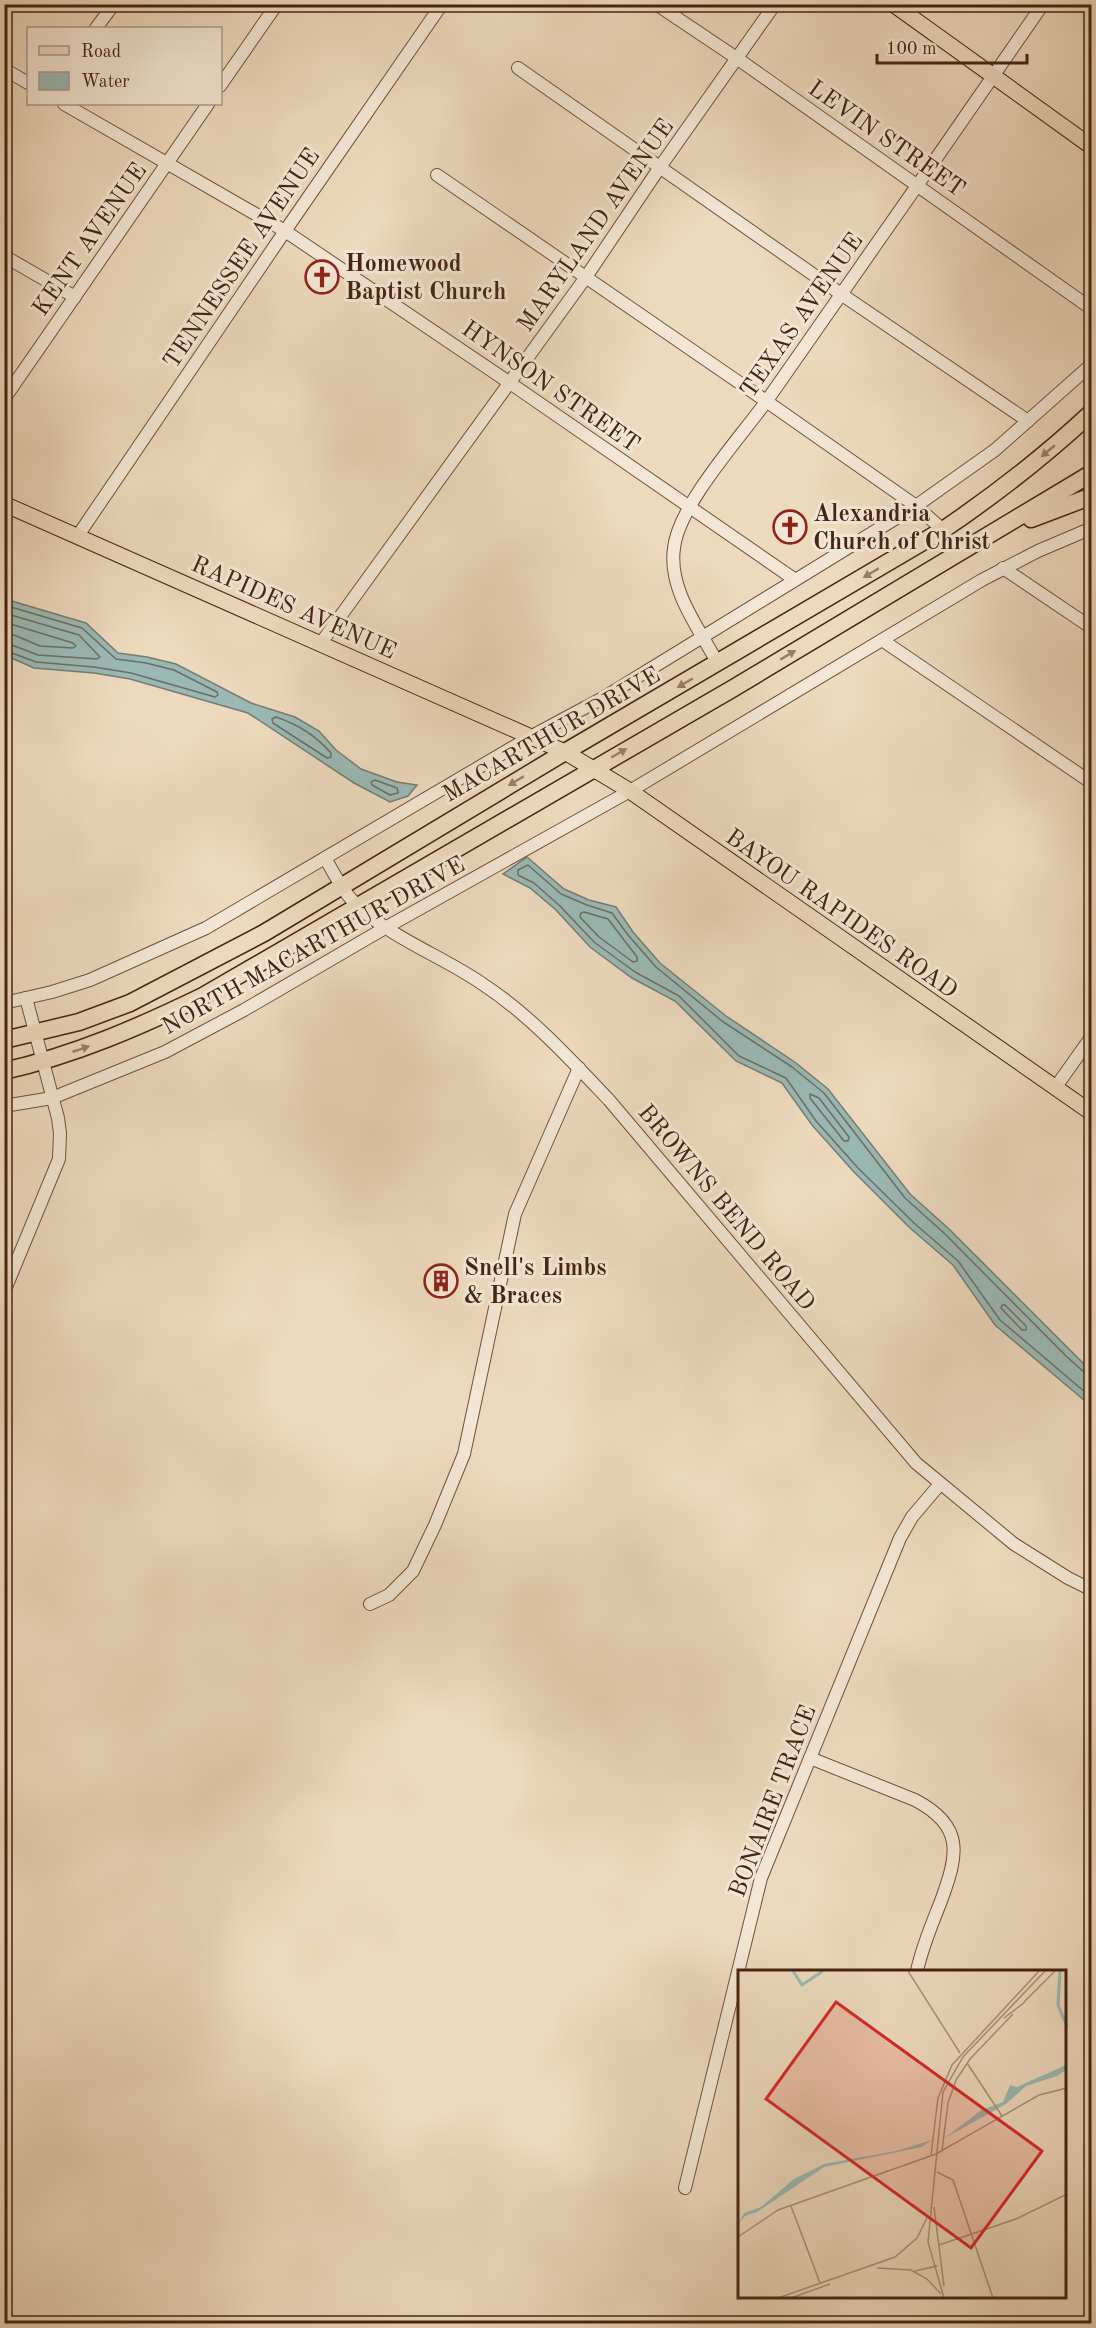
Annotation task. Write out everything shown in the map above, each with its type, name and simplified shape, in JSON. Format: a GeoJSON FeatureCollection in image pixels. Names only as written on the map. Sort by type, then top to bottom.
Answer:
{"type":"FeatureCollection","features":[{"type":"Feature","properties":{"kind":"highway","name":"MACARTHUR DRIVE"},"geometry":{"type":"LineString","coordinates":[[4,1040],[79,1022],[130,1003],[264,933],[565,752],[944,530],[1002,490],[1059,443],[1092,412]]}},
{"type":"Feature","properties":{"kind":"highway"},"geometry":{"type":"LineString","coordinates":[[4,1071],[42,1062],[93,1045],[144,1025],[203,996],[732,689],[1092,473]]}},
{"type":"Feature","properties":{"kind":"highway"},"geometry":{"type":"LineString","coordinates":[[936,566],[1030,519],[1092,496]]}},
{"type":"Feature","properties":{"kind":"highway"},"geometry":{"type":"LineString","coordinates":[[718,664],[732,689]]}},
{"type":"Feature","properties":{"kind":"main road"},"geometry":{"type":"LineString","coordinates":[[893,4],[1092,147]]}},
{"type":"Feature","properties":{"kind":"main road","name":"RAPIDES AVENUE"},"geometry":{"type":"LineString","coordinates":[[4,504],[565,752]]}},
{"type":"Feature","properties":{"kind":"main road","name":"BAYOU RAPIDES ROAD"},"geometry":{"type":"LineString","coordinates":[[565,752],[630,791],[1092,1113]]}},
{"type":"Feature","properties":{"kind":"street"},"geometry":{"type":"LineString","coordinates":[[97,27],[114,4]]}},
{"type":"Feature","properties":{"kind":"street"},"geometry":{"type":"LineString","coordinates":[[222,83],[277,4]]}},
{"type":"Feature","properties":{"kind":"street","name":"TENNESSEE AVENUE"},"geometry":{"type":"LineString","coordinates":[[77,537],[442,4]]}},
{"type":"Feature","properties":{"kind":"street","name":"LEVIN STREET"},"geometry":{"type":"LineString","coordinates":[[656,4],[738,59],[1092,309]]}},
{"type":"Feature","properties":{"kind":"street","name":"MARYLAND AVENUE"},"geometry":{"type":"LineString","coordinates":[[321,643],[586,277],[775,4]]}},
{"type":"Feature","properties":{"kind":"street","name":"TEXAS AVENUE"},"geometry":{"type":"LineString","coordinates":[[718,664],[681,595],[674,572],[674,545],[688,507],[918,186],[1043,4]]}},
{"type":"Feature","properties":{"kind":"street"},"geometry":{"type":"LineString","coordinates":[[518,68],[1028,422]]}},
{"type":"Feature","properties":{"kind":"street"},"geometry":{"type":"LineString","coordinates":[[4,69],[27,82]]}},
{"type":"Feature","properties":{"kind":"street","name":"HYNSON STREET"},"geometry":{"type":"LineString","coordinates":[[66,105],[285,231],[794,579]]}},
{"type":"Feature","properties":{"kind":"street","name":"KENT AVENUE"},"geometry":{"type":"LineString","coordinates":[[4,399],[207,105]]}},
{"type":"Feature","properties":{"kind":"street"},"geometry":{"type":"LineString","coordinates":[[437,175],[916,506],[944,530]]}},
{"type":"Feature","properties":{"kind":"street"},"geometry":{"type":"LineString","coordinates":[[4,256],[75,297]]}},
{"type":"Feature","properties":{"kind":"street","name":"MACARTHUR DRIVE"},"geometry":{"type":"LineString","coordinates":[[532,736],[603,698],[916,506],[995,450],[1092,364]]}},
{"type":"Feature","properties":{"kind":"street"},"geometry":{"type":"LineString","coordinates":[[630,791],[1003,568],[1092,528]]}},
{"type":"Feature","properties":{"kind":"street"},"geometry":{"type":"LineString","coordinates":[[1003,568],[1092,628]]}},
{"type":"Feature","properties":{"kind":"street"},"geometry":{"type":"LineString","coordinates":[[882,640],[1092,783]]}},
{"type":"Feature","properties":{"kind":"street"},"geometry":{"type":"LineString","coordinates":[[4,1003],[90,980],[206,928],[532,736]]}},
{"type":"Feature","properties":{"kind":"street","name":"NORTH MACARTHUR DRIVE"},"geometry":{"type":"LineString","coordinates":[[4,1106],[52,1098],[165,1052],[244,1010],[630,791]]}},
{"type":"Feature","properties":{"kind":"street","name":"BROWNS BEND ROAD"},"geometry":{"type":"LineString","coordinates":[[325,858],[341,886],[357,906],[385,928],[484,984],[557,1044],[609,1100],[916,1463],[1014,1544],[1068,1578],[1092,1590]]}},
{"type":"Feature","properties":{"kind":"street"},"geometry":{"type":"LineString","coordinates":[[4,1292],[59,1160],[60,1133],[26,998]]}},
{"type":"Feature","properties":{"kind":"street"},"geometry":{"type":"LineString","coordinates":[[1055,1088],[1092,1036]]}},
{"type":"Feature","properties":{"kind":"street"},"geometry":{"type":"LineString","coordinates":[[370,1604],[389,1595],[413,1571],[464,1454],[515,1214],[579,1068]]}},
{"type":"Feature","properties":{"kind":"street","name":"BONAIRE TRACE"},"geometry":{"type":"LineString","coordinates":[[738,1970],[761,1878],[900,1538],[912,1517],[940,1485]]}},
{"type":"Feature","properties":{"kind":"street"},"geometry":{"type":"LineString","coordinates":[[810,1758],[932,1808],[947,1824],[955,1855],[954,1863],[917,1970]]}},
{"type":"Feature","properties":{"kind":"street","name":"BONAIRE TRACE"},"geometry":{"type":"LineString","coordinates":[[685,2188],[738,1972]]}},
{"type":"Feature","properties":{"kind":"water"},"geometry":{"type":"Polygon","coordinates":[[[5,599],[86,623],[118,653],[176,664],[251,703],[295,717],[319,731],[336,750],[361,769],[397,782],[417,785],[408,796],[390,802],[354,783],[248,713],[130,679],[94,673],[34,668],[7,656],[4,654],[5,599]]]}},
{"type":"Feature","properties":{"kind":"water"},"geometry":{"type":"Polygon","coordinates":[[[527,857],[564,889],[589,900],[616,907],[633,932],[660,963],[726,1016],[796,1063],[828,1089],[910,1194],[949,1229],[1091,1371],[1091,1406],[995,1325],[953,1265],[910,1228],[854,1172],[812,1125],[782,1083],[736,1061],[675,1001],[632,978],[590,947],[556,910],[530,888],[503,874],[527,857]]]}},
{"type":"Feature","properties":{"kind":"place","name":"Homewood Baptist Church"},"geometry":{"type":"Point","coordinates":[322,277]}},
{"type":"Feature","properties":{"kind":"place","name":"Alexandria Church of Christ"},"geometry":{"type":"Point","coordinates":[790,527]}},
{"type":"Feature","properties":{"kind":"place","name":"Snell's Limbs & Braces"},"geometry":{"type":"Point","coordinates":[441,1281]}}]}
